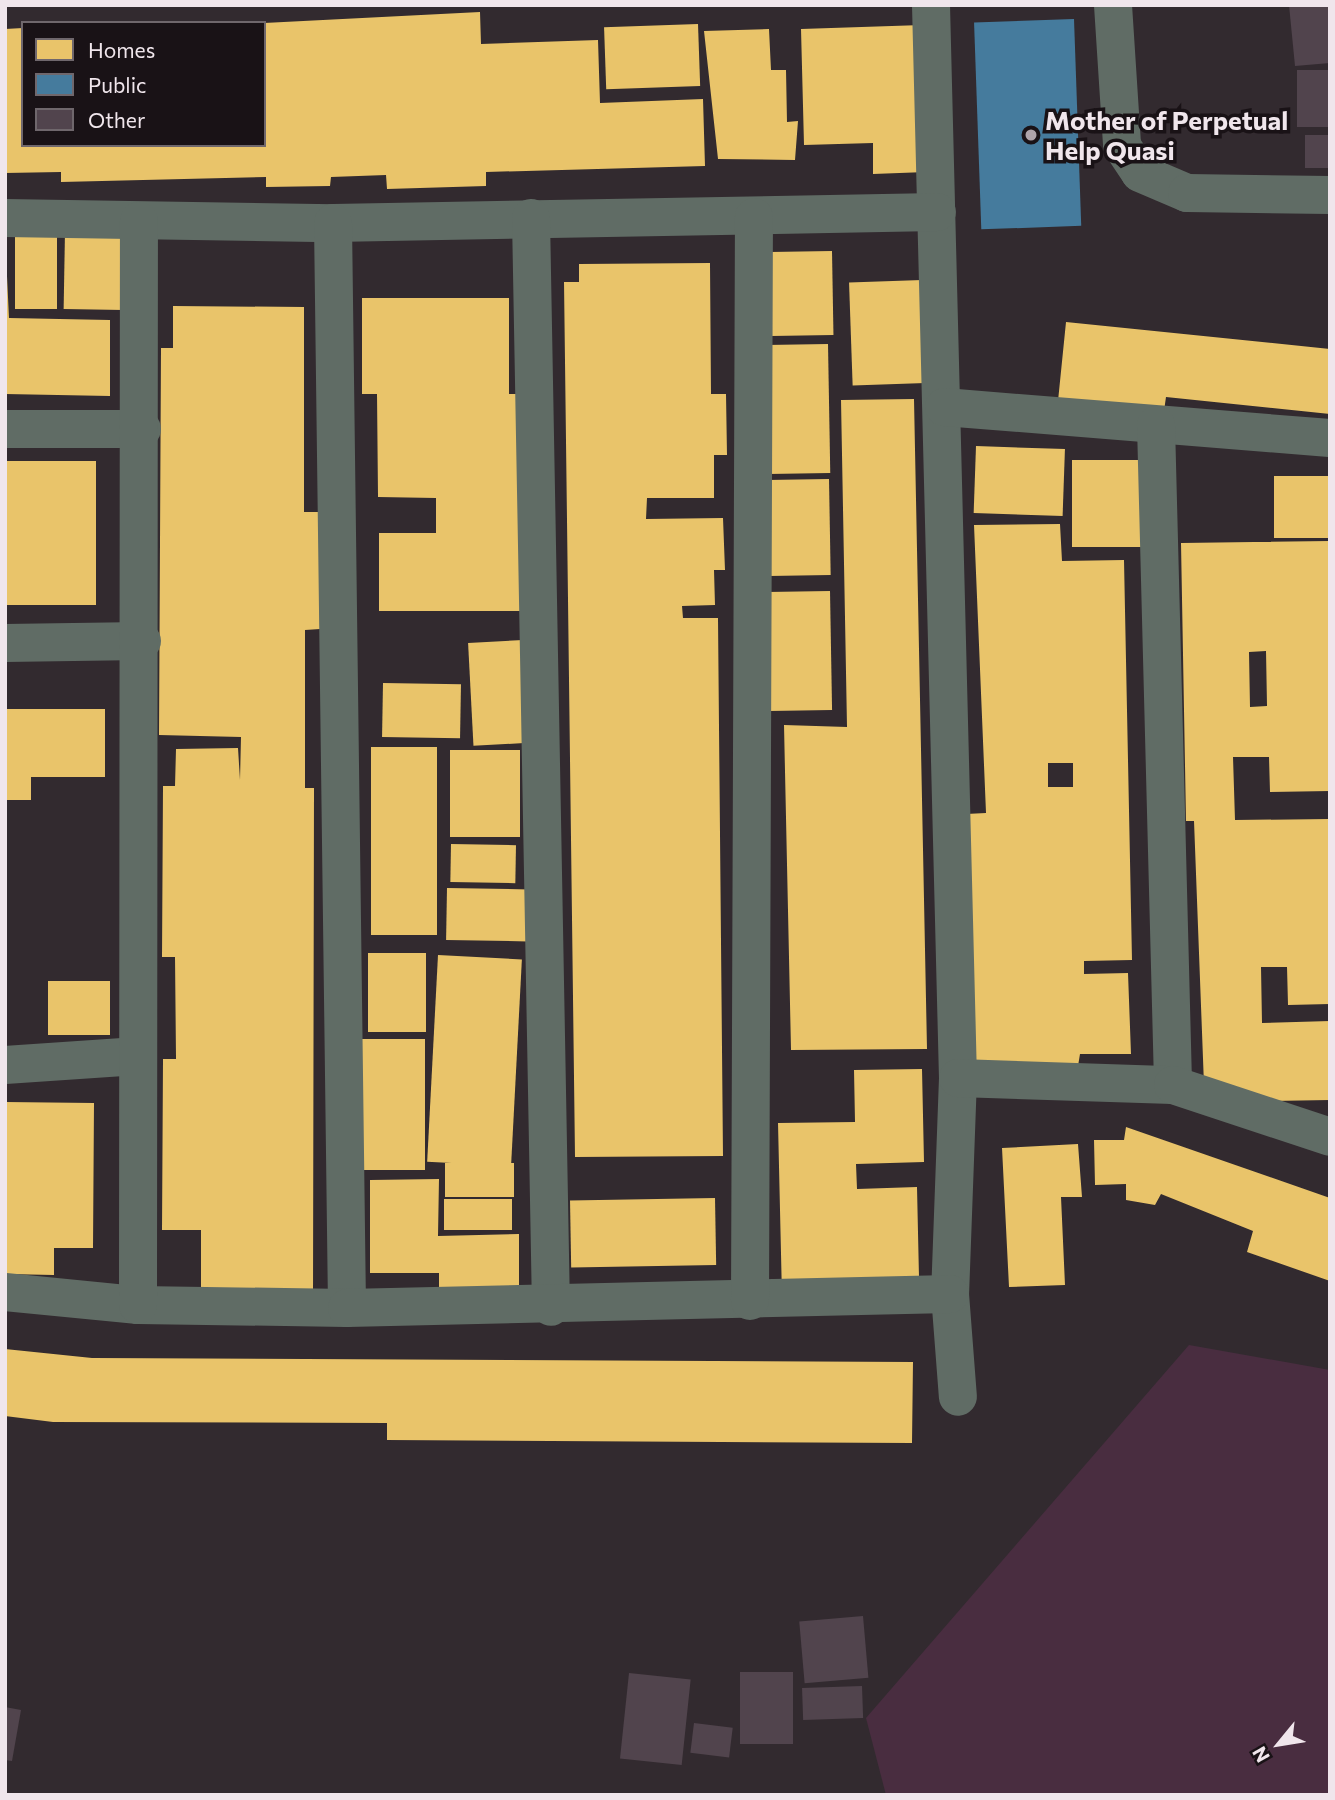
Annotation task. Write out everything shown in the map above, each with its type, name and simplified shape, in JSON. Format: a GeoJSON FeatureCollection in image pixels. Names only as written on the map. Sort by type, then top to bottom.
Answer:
{"type":"FeatureCollection","features":[{"type":"Feature","properties":{"kind":"street"},"geometry":{"type":"LineString","coordinates":[[931,5],[944,407],[958,1078],[950,1294],[958,1397]]}},
{"type":"Feature","properties":{"kind":"street"},"geometry":{"type":"LineString","coordinates":[[1113,5],[1122,146],[1140,173],[1187,193],[1330,195]]}},
{"type":"Feature","properties":{"kind":"street"},"geometry":{"type":"LineString","coordinates":[[5,218],[333,223],[937,212]]}},
{"type":"Feature","properties":{"kind":"street"},"geometry":{"type":"LineString","coordinates":[[750,1301],[754,217]]}},
{"type":"Feature","properties":{"kind":"street"},"geometry":{"type":"LineString","coordinates":[[531,218],[551,1307]]}},
{"type":"Feature","properties":{"kind":"street"},"geometry":{"type":"LineString","coordinates":[[138,1305],[142,641],[139,221]]}},
{"type":"Feature","properties":{"kind":"street"},"geometry":{"type":"LineString","coordinates":[[333,223],[347,1308]]}},
{"type":"Feature","properties":{"kind":"street"},"geometry":{"type":"LineString","coordinates":[[944,407],[1330,438]]}},
{"type":"Feature","properties":{"kind":"street"},"geometry":{"type":"LineString","coordinates":[[1156,425],[1173,1085]]}},
{"type":"Feature","properties":{"kind":"street"},"geometry":{"type":"LineString","coordinates":[[5,429],[142,429]]}},
{"type":"Feature","properties":{"kind":"street"},"geometry":{"type":"LineString","coordinates":[[5,643],[142,641]]}},
{"type":"Feature","properties":{"kind":"street"},"geometry":{"type":"LineString","coordinates":[[5,1065],[138,1056]]}},
{"type":"Feature","properties":{"kind":"street"},"geometry":{"type":"LineString","coordinates":[[958,1078],[1173,1085],[1330,1137]]}},
{"type":"Feature","properties":{"kind":"street"},"geometry":{"type":"LineString","coordinates":[[5,1292],[138,1305],[347,1308],[551,1307],[950,1294]]}},
{"type":"Feature","properties":{"kind":"shaded area"},"geometry":{"type":"Polygon","coordinates":[[[1189,1345],[1330,1370],[1330,1795],[886,1795],[866,1718],[1189,1345]]]}},
{"type":"Feature","properties":{"kind":"building: Homes"},"geometry":{"type":"Polygon","coordinates":[[[480,12],[481,44],[598,40],[600,103],[703,99],[705,166],[486,172],[486,186],[387,189],[386,175],[331,177],[330,186],[266,187],[266,177],[61,182],[61,172],[5,173],[5,29],[21,28],[21,147],[266,147],[266,23],[480,12]]]}},
{"type":"Feature","properties":{"kind":"building: Homes"},"geometry":{"type":"Polygon","coordinates":[[[698,24],[700,86],[606,89],[604,27],[698,24]]]}},
{"type":"Feature","properties":{"kind":"building: Homes"},"geometry":{"type":"Polygon","coordinates":[[[922,25],[926,172],[873,174],[873,143],[804,145],[801,29],[922,25]]]}},
{"type":"Feature","properties":{"kind":"building: Homes"},"geometry":{"type":"Polygon","coordinates":[[[769,29],[771,70],[786,70],[787,122],[798,121],[795,160],[718,159],[704,31],[769,29]]]}},
{"type":"Feature","properties":{"kind":"building: Homes"},"geometry":{"type":"Polygon","coordinates":[[[65,231],[125,232],[124,310],[64,309],[65,231]]]}},
{"type":"Feature","properties":{"kind":"building: Homes"},"geometry":{"type":"Polygon","coordinates":[[[15,232],[57,232],[57,309],[15,309],[15,232]]]}},
{"type":"Feature","properties":{"kind":"building: Homes"},"geometry":{"type":"Polygon","coordinates":[[[5,234],[9,318],[110,320],[110,396],[5,394],[5,234]]]}},
{"type":"Feature","properties":{"kind":"building: Homes"},"geometry":{"type":"Polygon","coordinates":[[[832,251],[833,335],[771,336],[770,252],[832,251]]]}},
{"type":"Feature","properties":{"kind":"building: Homes"},"geometry":{"type":"Polygon","coordinates":[[[710,263],[711,394],[726,394],[727,455],[714,455],[714,498],[647,498],[646,519],[723,518],[725,570],[714,570],[715,605],[682,606],[683,618],[718,618],[723,1156],[575,1157],[564,282],[579,282],[579,264],[710,263]]]}},
{"type":"Feature","properties":{"kind":"building: Homes"},"geometry":{"type":"Polygon","coordinates":[[[922,280],[926,383],[853,385],[849,283],[922,280]]]}},
{"type":"Feature","properties":{"kind":"building: Homes"},"geometry":{"type":"Polygon","coordinates":[[[362,298],[509,298],[509,394],[521,394],[523,611],[379,611],[379,533],[436,533],[436,498],[378,497],[377,394],[362,394],[362,298]]]}},
{"type":"Feature","properties":{"kind":"building: Homes"},"geometry":{"type":"Polygon","coordinates":[[[173,306],[304,307],[304,512],[319,512],[320,629],[305,630],[305,788],[314,788],[313,1304],[201,1304],[201,1230],[162,1230],[163,1059],[176,1059],[175,957],[162,957],[163,786],[175,786],[176,749],[238,748],[240,780],[241,737],[159,735],[161,348],[173,348],[173,306]]]}},
{"type":"Feature","properties":{"kind":"building: Homes"},"geometry":{"type":"Polygon","coordinates":[[[1066,322],[1330,349],[1330,414],[1166,397],[1164,411],[1058,401],[1066,322]]]}},
{"type":"Feature","properties":{"kind":"building: Homes"},"geometry":{"type":"Polygon","coordinates":[[[828,344],[830,473],[768,474],[766,345],[828,344]]]}},
{"type":"Feature","properties":{"kind":"building: Homes"},"geometry":{"type":"Polygon","coordinates":[[[914,399],[927,1049],[791,1050],[784,725],[847,727],[841,400],[914,399]]]}},
{"type":"Feature","properties":{"kind":"building: Homes"},"geometry":{"type":"Polygon","coordinates":[[[976,446],[1065,449],[1063,516],[974,513],[976,446]]]}},
{"type":"Feature","properties":{"kind":"building: Homes"},"geometry":{"type":"Polygon","coordinates":[[[1072,460],[1146,460],[1146,547],[1072,547],[1072,460]]]}},
{"type":"Feature","properties":{"kind":"building: Homes"},"geometry":{"type":"Polygon","coordinates":[[[7,461],[96,461],[96,605],[7,605],[7,461]]]}},
{"type":"Feature","properties":{"kind":"building: Homes"},"geometry":{"type":"Polygon","coordinates":[[[1274,476],[1330,476],[1330,538],[1274,538],[1274,476]]]}},
{"type":"Feature","properties":{"kind":"building: Homes"},"geometry":{"type":"Polygon","coordinates":[[[829,479],[831,575],[769,576],[767,480],[829,479]]]}},
{"type":"Feature","properties":{"kind":"building: Homes"},"geometry":{"type":"Polygon","coordinates":[[[1060,524],[1062,561],[1124,560],[1132,960],[1084,961],[1084,974],[1128,973],[1131,1054],[1080,1054],[1078,1066],[970,1067],[966,814],[986,813],[974,525],[1060,524]],[[1048,763],[1048,787],[1073,787],[1073,763],[1048,763]]]}},
{"type":"Feature","properties":{"kind":"building: Homes"},"geometry":{"type":"Polygon","coordinates":[[[1330,541],[1330,791],[1270,792],[1269,757],[1233,757],[1235,820],[1330,819],[1330,1004],[1288,1005],[1287,967],[1261,967],[1262,1023],[1330,1021],[1330,1100],[1264,1101],[1204,1085],[1194,821],[1186,821],[1181,543],[1330,541]],[[1266,651],[1249,652],[1250,707],[1267,706],[1266,651]]]}},
{"type":"Feature","properties":{"kind":"building: Homes"},"geometry":{"type":"Polygon","coordinates":[[[830,591],[832,710],[769,711],[767,592],[830,591]]]}},
{"type":"Feature","properties":{"kind":"building: Homes"},"geometry":{"type":"Polygon","coordinates":[[[523,640],[528,743],[473,746],[468,643],[523,640]]]}},
{"type":"Feature","properties":{"kind":"building: Homes"},"geometry":{"type":"Polygon","coordinates":[[[383,683],[461,684],[460,738],[382,737],[383,683]]]}},
{"type":"Feature","properties":{"kind":"building: Homes"},"geometry":{"type":"Polygon","coordinates":[[[5,709],[105,709],[105,777],[31,777],[31,800],[5,800],[5,709]]]}},
{"type":"Feature","properties":{"kind":"building: Homes"},"geometry":{"type":"Polygon","coordinates":[[[371,747],[437,747],[437,935],[371,935],[371,747]]]}},
{"type":"Feature","properties":{"kind":"building: Homes"},"geometry":{"type":"Polygon","coordinates":[[[450,750],[520,750],[520,837],[450,837],[450,750]]]}},
{"type":"Feature","properties":{"kind":"building: Homes"},"geometry":{"type":"Polygon","coordinates":[[[451,844],[516,845],[515,883],[450,882],[451,844]]]}},
{"type":"Feature","properties":{"kind":"building: Homes"},"geometry":{"type":"Polygon","coordinates":[[[447,888],[529,889],[528,941],[446,940],[447,888]]]}},
{"type":"Feature","properties":{"kind":"building: Homes"},"geometry":{"type":"Polygon","coordinates":[[[368,953],[426,953],[426,1032],[368,1032],[368,953]]]}},
{"type":"Feature","properties":{"kind":"building: Homes"},"geometry":{"type":"Polygon","coordinates":[[[438,955],[522,959],[511,1166],[427,1162],[438,955]]]}},
{"type":"Feature","properties":{"kind":"building: Homes"},"geometry":{"type":"Polygon","coordinates":[[[48,981],[110,981],[110,1035],[48,1035],[48,981]]]}},
{"type":"Feature","properties":{"kind":"building: Homes"},"geometry":{"type":"Polygon","coordinates":[[[357,1039],[425,1039],[425,1170],[357,1170],[357,1039]]]}},
{"type":"Feature","properties":{"kind":"building: Homes"},"geometry":{"type":"Polygon","coordinates":[[[922,1069],[924,1162],[856,1164],[857,1189],[917,1187],[919,1277],[782,1297],[778,1123],[855,1122],[854,1070],[922,1069]]]}},
{"type":"Feature","properties":{"kind":"building: Homes"},"geometry":{"type":"Polygon","coordinates":[[[5,1102],[94,1103],[93,1248],[54,1248],[54,1275],[5,1274],[5,1102]]]}},
{"type":"Feature","properties":{"kind":"building: Homes"},"geometry":{"type":"Polygon","coordinates":[[[1126,1127],[1330,1198],[1330,1281],[1247,1252],[1253,1231],[1161,1194],[1155,1205],[1126,1200],[1126,1184],[1095,1185],[1094,1140],[1124,1140],[1126,1127]]]}},
{"type":"Feature","properties":{"kind":"building: Homes"},"geometry":{"type":"Polygon","coordinates":[[[1078,1144],[1082,1197],[1061,1197],[1065,1285],[1009,1287],[1002,1148],[1078,1144]]]}},
{"type":"Feature","properties":{"kind":"building: Homes"},"geometry":{"type":"Polygon","coordinates":[[[445,1163],[514,1163],[514,1197],[445,1197],[445,1163]]]}},
{"type":"Feature","properties":{"kind":"building: Homes"},"geometry":{"type":"Polygon","coordinates":[[[439,1179],[438,1236],[519,1234],[519,1301],[439,1300],[439,1273],[370,1273],[370,1180],[439,1179]]]}},
{"type":"Feature","properties":{"kind":"building: Homes"},"geometry":{"type":"Polygon","coordinates":[[[715,1198],[716,1265],[571,1268],[570,1201],[715,1198]]]}},
{"type":"Feature","properties":{"kind":"building: Homes"},"geometry":{"type":"Polygon","coordinates":[[[444,1199],[512,1199],[512,1230],[444,1230],[444,1199]]]}},
{"type":"Feature","properties":{"kind":"building: Homes"},"geometry":{"type":"Polygon","coordinates":[[[5,1349],[92,1358],[913,1362],[912,1443],[387,1440],[387,1423],[53,1422],[5,1416],[5,1349]]]}},
{"type":"Feature","properties":{"kind":"building: Public"},"geometry":{"type":"Polygon","coordinates":[[[1074,19],[1081,226],[981,229],[974,22],[1074,19]]]}},
{"type":"Feature","properties":{"kind":"building: Other"},"geometry":{"type":"Polygon","coordinates":[[[1289,5],[1330,5],[1330,63],[1295,66],[1289,5]]]}},
{"type":"Feature","properties":{"kind":"building: Other"},"geometry":{"type":"Polygon","coordinates":[[[1297,70],[1330,70],[1330,127],[1297,127],[1297,70]]]}},
{"type":"Feature","properties":{"kind":"building: Other"},"geometry":{"type":"Polygon","coordinates":[[[1305,135],[1330,135],[1330,168],[1305,168],[1305,135]]]}},
{"type":"Feature","properties":{"kind":"building: Other"},"geometry":{"type":"Polygon","coordinates":[[[863,1616],[868,1678],[805,1683],[799,1622],[863,1616]]]}},
{"type":"Feature","properties":{"kind":"building: Other"},"geometry":{"type":"Polygon","coordinates":[[[740,1672],[793,1672],[793,1744],[740,1744],[740,1672]]]}},
{"type":"Feature","properties":{"kind":"building: Other"},"geometry":{"type":"Polygon","coordinates":[[[629,1673],[691,1679],[682,1765],[620,1759],[629,1673]]]}},
{"type":"Feature","properties":{"kind":"building: Other"},"geometry":{"type":"Polygon","coordinates":[[[862,1686],[863,1718],[803,1720],[802,1688],[862,1686]]]}},
{"type":"Feature","properties":{"kind":"building: Other"},"geometry":{"type":"Polygon","coordinates":[[[5,1707],[21,1710],[12,1761],[5,1760],[5,1707]]]}},
{"type":"Feature","properties":{"kind":"building: Other"},"geometry":{"type":"Polygon","coordinates":[[[694,1723],[733,1728],[729,1758],[690,1753],[694,1723]]]}},
{"type":"Feature","properties":{"kind":"place","name":"Mother of Perpetual Help Quasi"},"geometry":{"type":"Point","coordinates":[1031,135]}}]}
